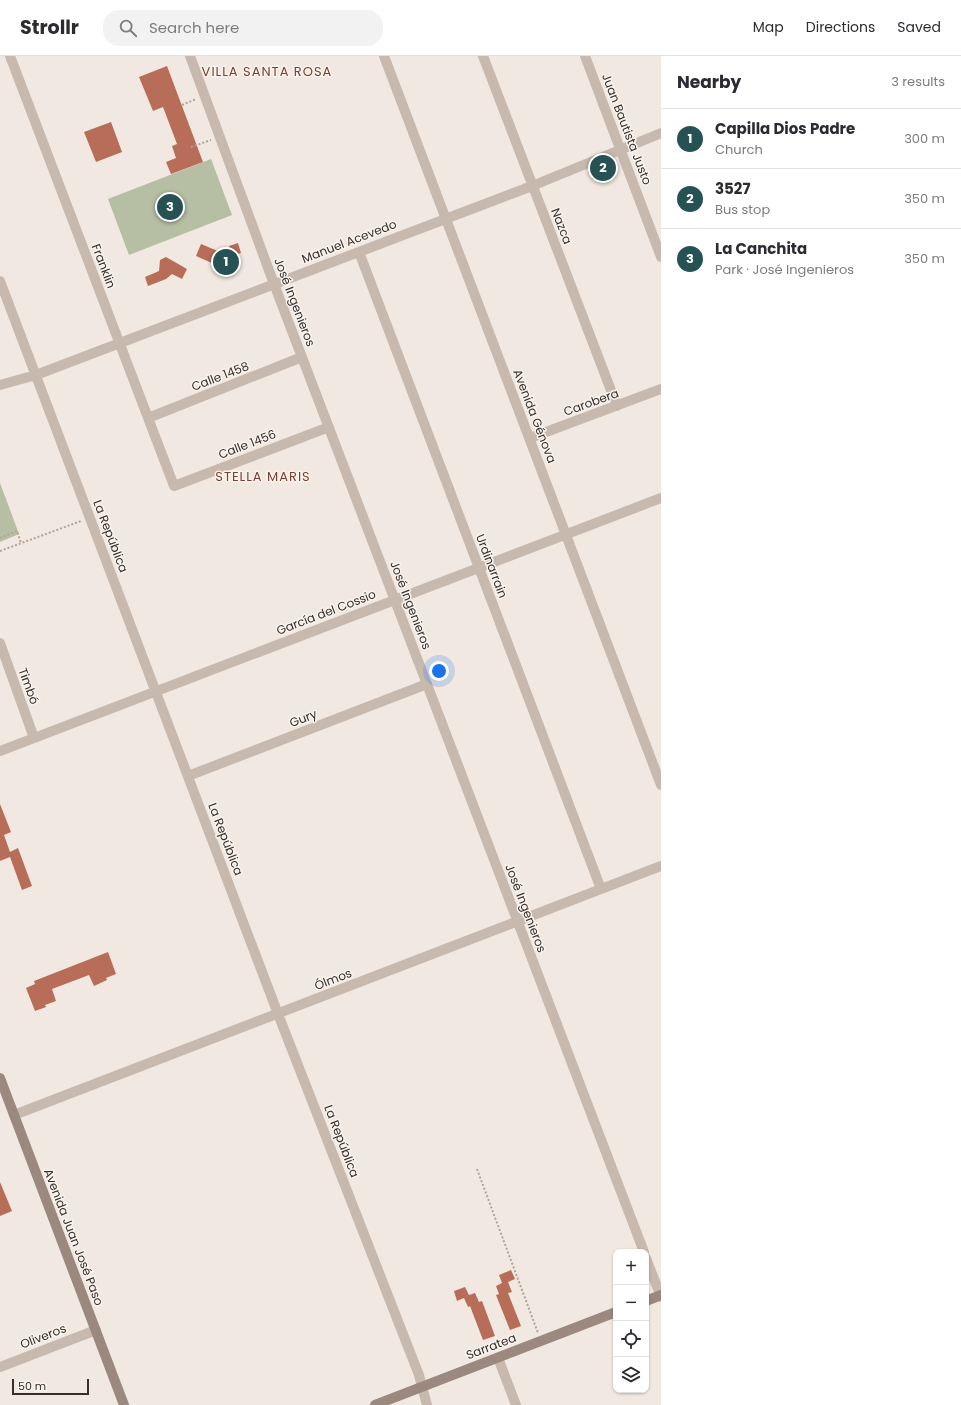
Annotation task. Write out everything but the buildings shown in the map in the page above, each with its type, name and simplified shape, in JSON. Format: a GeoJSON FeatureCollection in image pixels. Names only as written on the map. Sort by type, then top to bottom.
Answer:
{"type":"FeatureCollection","features":[{"type":"Feature","properties":{"kind":"main road","name":"Avenida Juan José Paso"},"geometry":{"type":"LineString","coordinates":[[0,1078],[124,1405]]}},
{"type":"Feature","properties":{"kind":"main road"},"geometry":{"type":"LineString","coordinates":[[649,1300],[661,1296]]}},
{"type":"Feature","properties":{"kind":"main road","name":"Sarratea"},"geometry":{"type":"LineString","coordinates":[[375,1405],[613,1313]]}},
{"type":"Feature","properties":{"kind":"street","name":"Franklin"},"geometry":{"type":"LineString","coordinates":[[10,56],[174,486]]}},
{"type":"Feature","properties":{"kind":"street","name":"José Ingenieros"},"geometry":{"type":"LineString","coordinates":[[190,56],[274,284],[643,1249]]}},
{"type":"Feature","properties":{"kind":"street","name":"Avenida Génova"},"geometry":{"type":"LineString","coordinates":[[384,56],[661,785]]}},
{"type":"Feature","properties":{"kind":"street","name":"Nazca"},"geometry":{"type":"LineString","coordinates":[[483,56],[617,406]]}},
{"type":"Feature","properties":{"kind":"street","name":"Juan Bautista Justo"},"geometry":{"type":"LineString","coordinates":[[585,56],[661,257]]}},
{"type":"Feature","properties":{"kind":"street","name":"Manuel Acevedo"},"geometry":{"type":"LineString","coordinates":[[0,385],[36,375],[359,252],[532,186],[661,133]]}},
{"type":"Feature","properties":{"kind":"street","name":"Urdinarrain"},"geometry":{"type":"LineString","coordinates":[[359,252],[601,889]]}},
{"type":"Feature","properties":{"kind":"street","name":"La República"},"geometry":{"type":"LineString","coordinates":[[0,281],[278,1014],[420,1375],[427,1405]]}},
{"type":"Feature","properties":{"kind":"street","name":"Calle 1458"},"geometry":{"type":"LineString","coordinates":[[148,418],[302,357]]}},
{"type":"Feature","properties":{"kind":"street","name":"Carobera"},"geometry":{"type":"LineString","coordinates":[[530,438],[661,390]]}},
{"type":"Feature","properties":{"kind":"street","name":"Calle 1456"},"geometry":{"type":"LineString","coordinates":[[174,486],[329,427]]}},
{"type":"Feature","properties":{"kind":"street","name":"García del Cossio"},"geometry":{"type":"LineString","coordinates":[[0,751],[661,498]]}},
{"type":"Feature","properties":{"kind":"street","name":"Timbó"},"geometry":{"type":"LineString","coordinates":[[0,643],[34,738]]}},
{"type":"Feature","properties":{"kind":"street","name":"Gury"},"geometry":{"type":"LineString","coordinates":[[188,776],[427,684]]}},
{"type":"Feature","properties":{"kind":"street","name":"Ólmos"},"geometry":{"type":"LineString","coordinates":[[14,1115],[661,866]]}},
{"type":"Feature","properties":{"kind":"street"},"geometry":{"type":"LineString","coordinates":[[649,1266],[661,1296]]}},
{"type":"Feature","properties":{"kind":"street","name":"Oliveros"},"geometry":{"type":"LineString","coordinates":[[0,1367],[96,1330]]}},
{"type":"Feature","properties":{"kind":"street"},"geometry":{"type":"LineString","coordinates":[[498,1358],[516,1405]]}},
{"type":"Feature","properties":{"kind":"path"},"geometry":{"type":"LineString","coordinates":[[182,104],[204,96]]}},
{"type":"Feature","properties":{"kind":"path"},"geometry":{"type":"LineString","coordinates":[[191,148],[220,137]]}},
{"type":"Feature","properties":{"kind":"path"},"geometry":{"type":"LineString","coordinates":[[0,551],[90,517]]}},
{"type":"Feature","properties":{"kind":"path"},"geometry":{"type":"LineString","coordinates":[[0,538],[17,531],[21,543]]}},
{"type":"Feature","properties":{"kind":"path"},"geometry":{"type":"LineString","coordinates":[[477,1169],[541,1341]]}},
{"type":"Feature","properties":{"kind":"green space"},"geometry":{"type":"Polygon","coordinates":[[[211,159],[232,215],[129,255],[108,199],[211,159]]]}},
{"type":"Feature","properties":{"kind":"green space"},"geometry":{"type":"Polygon","coordinates":[[[0,483],[19,534],[0,542],[0,483]]]}},
{"type":"Feature","properties":{"kind":"place","name":"3527"},"geometry":{"type":"Point","coordinates":[603,168]}},
{"type":"Feature","properties":{"kind":"place","name":"La Canchita"},"geometry":{"type":"Point","coordinates":[170,207]}},
{"type":"Feature","properties":{"kind":"place","name":"Capilla Dios Padre"},"geometry":{"type":"Point","coordinates":[226,262]}},
{"type":"Feature","properties":{"kind":"district","name":"VILLA SANTA ROSA"},"geometry":{"type":"Point","coordinates":[267,71]}},
{"type":"Feature","properties":{"kind":"district","name":"STELLA MARIS"},"geometry":{"type":"Point","coordinates":[263,476]}}]}
